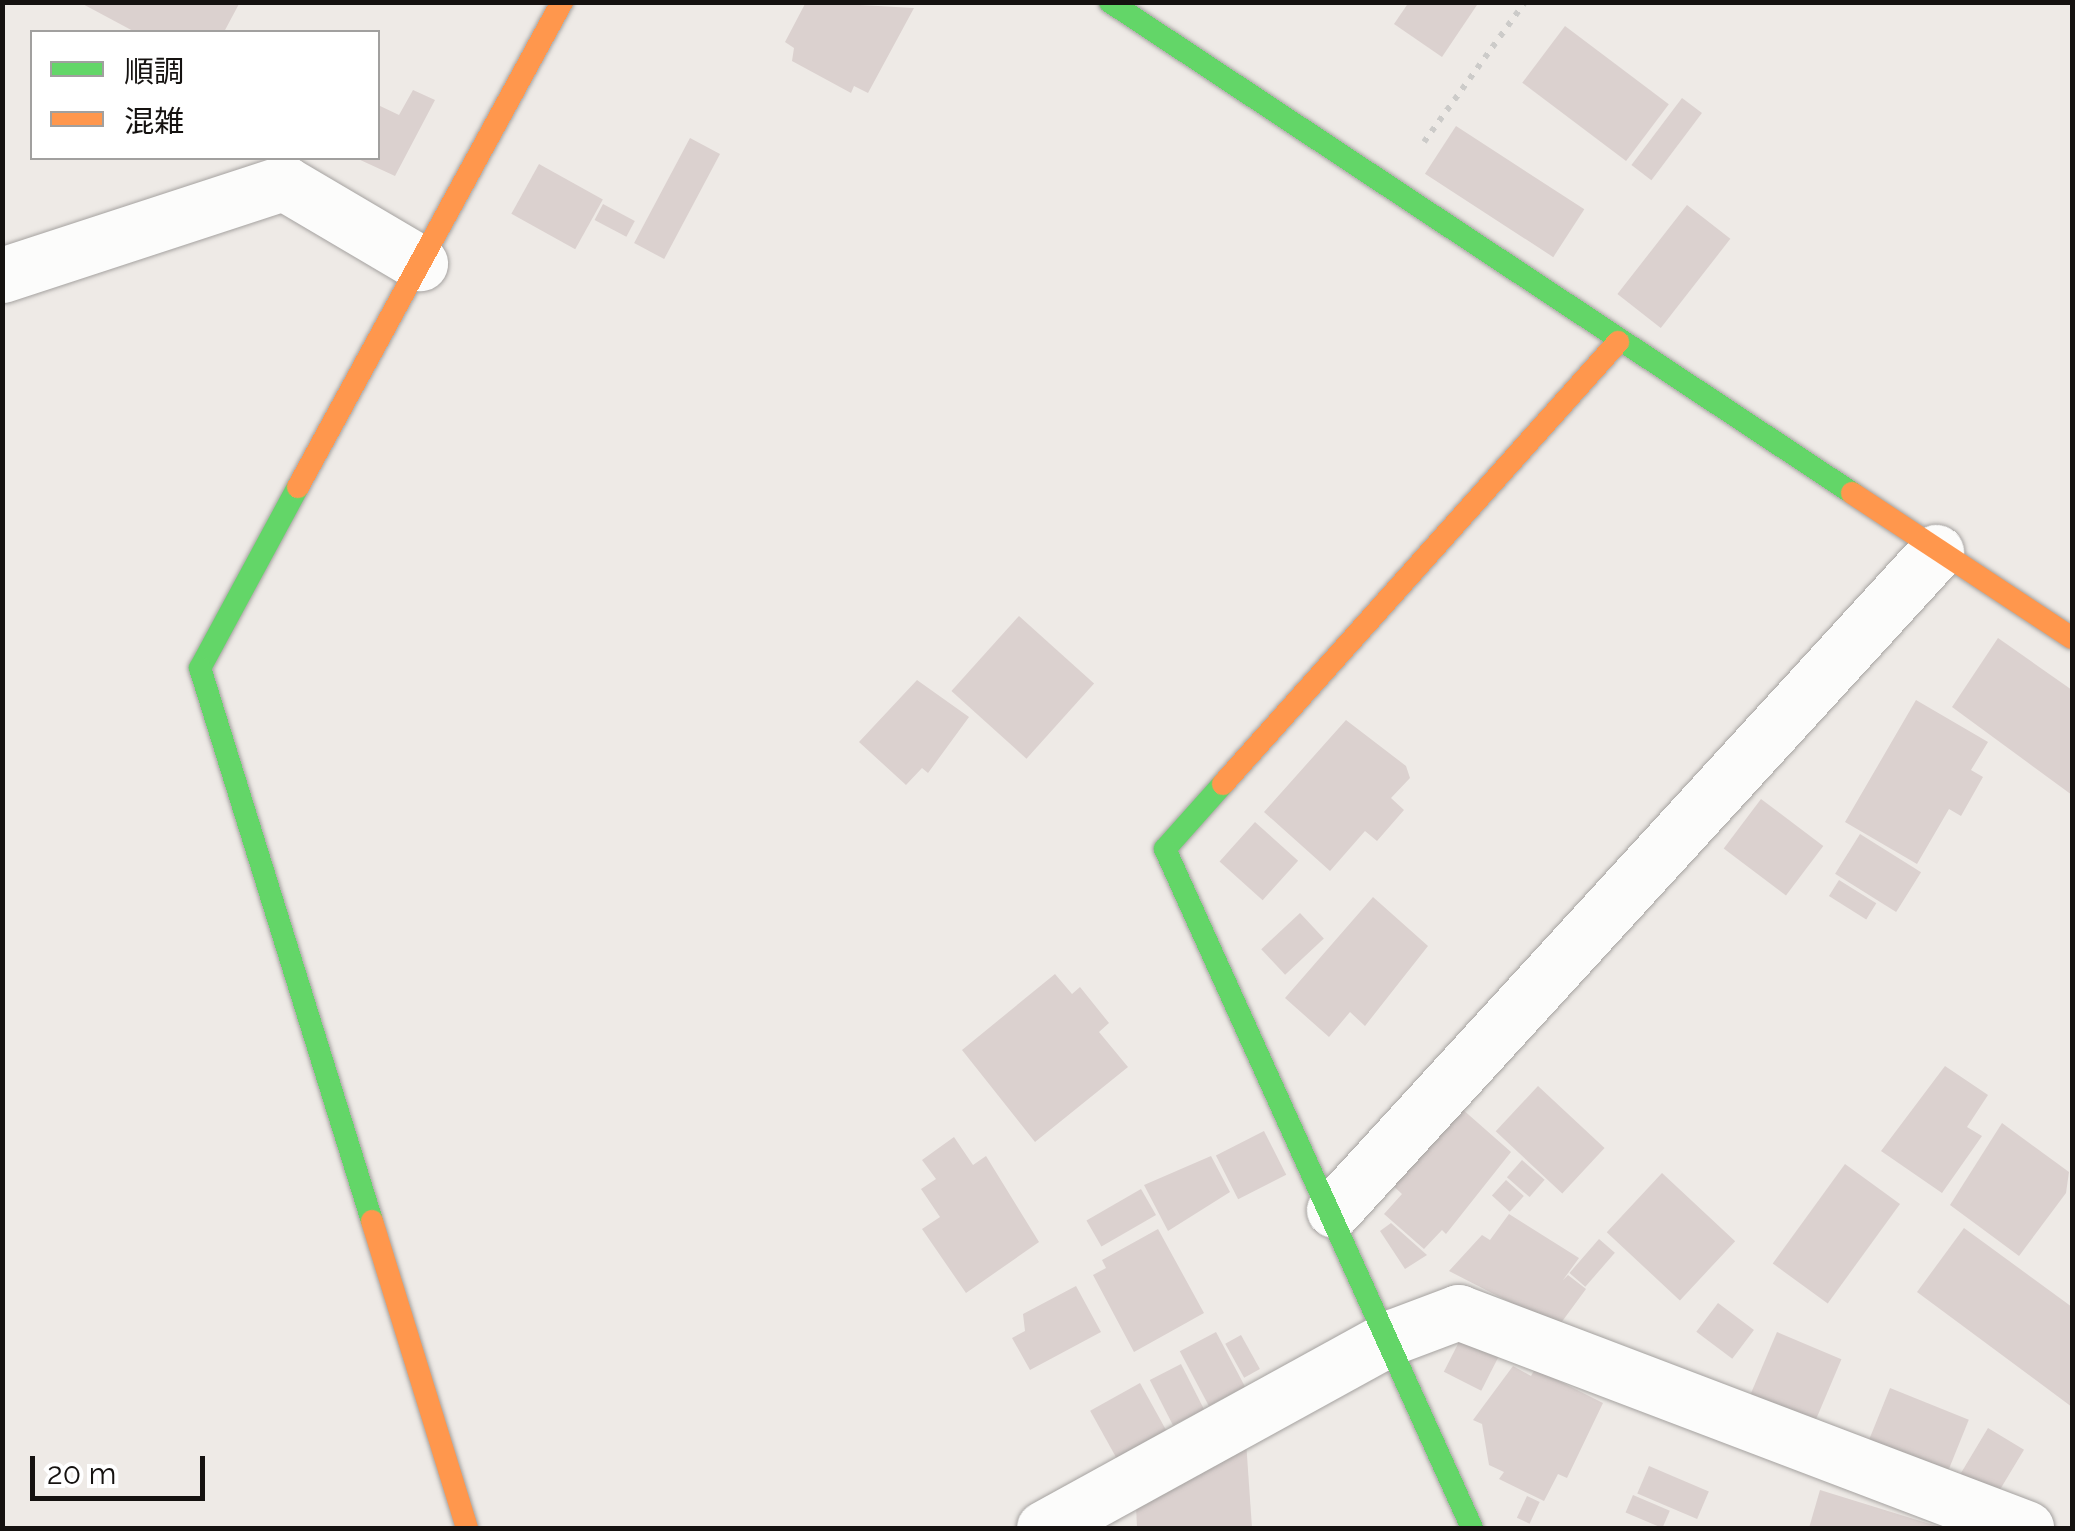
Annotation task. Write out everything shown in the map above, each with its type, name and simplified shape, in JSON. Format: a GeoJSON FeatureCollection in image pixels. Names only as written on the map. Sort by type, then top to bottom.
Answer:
{"type":"FeatureCollection","features":[{"type":"Feature","properties":{"kind":"street"},"geometry":{"type":"LineString","coordinates":[[467,1528],[200,668],[562,2]]}},
{"type":"Feature","properties":{"kind":"street"},"geometry":{"type":"LineString","coordinates":[[1110,2],[1388,192],[2072,638]]}},
{"type":"Feature","properties":{"kind":"street"},"geometry":{"type":"LineString","coordinates":[[2,276],[284,183],[420,263]]}},
{"type":"Feature","properties":{"kind":"street"},"geometry":{"type":"LineString","coordinates":[[1472,1528],[1392,1338],[1165,850],[1618,342]]}},
{"type":"Feature","properties":{"kind":"street"},"geometry":{"type":"LineString","coordinates":[[1334,1210],[1936,552]]}},
{"type":"Feature","properties":{"kind":"street"},"geometry":{"type":"LineString","coordinates":[[1044,1528],[1392,1338],[1448,1314],[1484,1316],[1819,1456],[2026,1528]]}},
{"type":"Feature","properties":{"kind":"path"},"geometry":{"type":"LineString","coordinates":[[1388,192],[1524,2]]}},
{"type":"Feature","properties":{"kind":"building"},"geometry":{"type":"Polygon","coordinates":[[[79,2],[240,2],[225,30],[131,30],[79,2]]]}},
{"type":"Feature","properties":{"kind":"building"},"geometry":{"type":"Polygon","coordinates":[[[806,2],[914,8],[868,93],[854,86],[851,93],[792,61],[794,48],[785,42],[806,2]]]}},
{"type":"Feature","properties":{"kind":"building"},"geometry":{"type":"Polygon","coordinates":[[[1409,2],[1479,2],[1442,57],[1394,24],[1409,2]]]}},
{"type":"Feature","properties":{"kind":"building"},"geometry":{"type":"Polygon","coordinates":[[[1565,26],[1669,104],[1626,161],[1522,83],[1565,26]]]}},
{"type":"Feature","properties":{"kind":"building"},"geometry":{"type":"Polygon","coordinates":[[[413,90],[435,100],[395,176],[360,160],[380,160],[380,106],[399,115],[413,90]]]}},
{"type":"Feature","properties":{"kind":"building"},"geometry":{"type":"Polygon","coordinates":[[[1682,98],[1702,113],[1651,180],[1631,165],[1682,98]]]}},
{"type":"Feature","properties":{"kind":"building"},"geometry":{"type":"Polygon","coordinates":[[[1456,126],[1584,209],[1553,257],[1425,174],[1456,126]]]}},
{"type":"Feature","properties":{"kind":"building"},"geometry":{"type":"Polygon","coordinates":[[[690,138],[720,154],[664,259],[634,243],[690,138]]]}},
{"type":"Feature","properties":{"kind":"building"},"geometry":{"type":"Polygon","coordinates":[[[539,164],[603,199],[575,249],[511,214],[539,164]]]}},
{"type":"Feature","properties":{"kind":"building"},"geometry":{"type":"Polygon","coordinates":[[[603,204],[635,221],[626,237],[595,220],[603,204]]]}},
{"type":"Feature","properties":{"kind":"building"},"geometry":{"type":"Polygon","coordinates":[[[1687,205],[1730,239],[1661,328],[1617,294],[1687,205]]]}},
{"type":"Feature","properties":{"kind":"building"},"geometry":{"type":"Polygon","coordinates":[[[1019,616],[1094,684],[1026,759],[951,691],[1019,616]]]}},
{"type":"Feature","properties":{"kind":"building"},"geometry":{"type":"Polygon","coordinates":[[[1998,638],[2072,690],[2072,795],[1952,707],[1998,638]]]}},
{"type":"Feature","properties":{"kind":"building"},"geometry":{"type":"Polygon","coordinates":[[[917,680],[969,717],[928,773],[922,768],[906,785],[859,742],[917,680]]]}},
{"type":"Feature","properties":{"kind":"building"},"geometry":{"type":"Polygon","coordinates":[[[1916,700],[1988,742],[1971,770],[1983,777],[1961,816],[1949,809],[1917,864],[1845,822],[1916,700]]]}},
{"type":"Feature","properties":{"kind":"building"},"geometry":{"type":"Polygon","coordinates":[[[1346,720],[1406,766],[1410,778],[1391,798],[1404,810],[1377,841],[1365,831],[1330,871],[1264,812],[1346,720]]]}},
{"type":"Feature","properties":{"kind":"building"},"geometry":{"type":"Polygon","coordinates":[[[1761,799],[1823,846],[1786,895],[1724,849],[1761,799]]]}},
{"type":"Feature","properties":{"kind":"building"},"geometry":{"type":"Polygon","coordinates":[[[1255,822],[1298,861],[1263,900],[1220,861],[1255,822]]]}},
{"type":"Feature","properties":{"kind":"building"},"geometry":{"type":"Polygon","coordinates":[[[1860,834],[1921,872],[1896,912],[1835,874],[1860,834]]]}},
{"type":"Feature","properties":{"kind":"building"},"geometry":{"type":"Polygon","coordinates":[[[1839,880],[1876,903],[1866,919],[1829,896],[1839,880]]]}},
{"type":"Feature","properties":{"kind":"building"},"geometry":{"type":"Polygon","coordinates":[[[1373,897],[1428,946],[1365,1026],[1350,1012],[1329,1037],[1285,998],[1373,897]]]}},
{"type":"Feature","properties":{"kind":"building"},"geometry":{"type":"Polygon","coordinates":[[[1300,913],[1324,939],[1285,975],[1261,949],[1300,913]]]}},
{"type":"Feature","properties":{"kind":"building"},"geometry":{"type":"Polygon","coordinates":[[[1055,974],[1072,994],[1080,987],[1109,1023],[1099,1032],[1128,1067],[1035,1142],[962,1050],[1055,974]]]}},
{"type":"Feature","properties":{"kind":"building"},"geometry":{"type":"Polygon","coordinates":[[[1945,1066],[1988,1095],[1967,1127],[1982,1136],[1942,1193],[1881,1151],[1945,1066]]]}},
{"type":"Feature","properties":{"kind":"building"},"geometry":{"type":"Polygon","coordinates":[[[1538,1086],[1605,1148],[1562,1193],[1496,1131],[1538,1086]]]}},
{"type":"Feature","properties":{"kind":"building"},"geometry":{"type":"Polygon","coordinates":[[[1461,1108],[1511,1152],[1446,1234],[1442,1230],[1424,1249],[1384,1214],[1402,1194],[1388,1181],[1461,1108]]]}},
{"type":"Feature","properties":{"kind":"building"},"geometry":{"type":"Polygon","coordinates":[[[2002,1123],[2069,1172],[2066,1193],[2019,1256],[1950,1205],[2002,1123]]]}},
{"type":"Feature","properties":{"kind":"building"},"geometry":{"type":"Polygon","coordinates":[[[1264,1131],[1286,1175],[1238,1199],[1216,1156],[1264,1131]]]}},
{"type":"Feature","properties":{"kind":"building"},"geometry":{"type":"Polygon","coordinates":[[[954,1137],[973,1165],[986,1156],[1039,1242],[966,1293],[922,1229],[940,1217],[921,1189],[936,1179],[922,1160],[954,1137]]]}},
{"type":"Feature","properties":{"kind":"building"},"geometry":{"type":"Polygon","coordinates":[[[1211,1156],[1230,1192],[1168,1231],[1144,1185],[1211,1156]]]}},
{"type":"Feature","properties":{"kind":"building"},"geometry":{"type":"Polygon","coordinates":[[[1522,1160],[1545,1180],[1530,1197],[1507,1177],[1522,1160]]]}},
{"type":"Feature","properties":{"kind":"building"},"geometry":{"type":"Polygon","coordinates":[[[1845,1164],[1900,1204],[1828,1303],[1773,1264],[1845,1164]]]}},
{"type":"Feature","properties":{"kind":"building"},"geometry":{"type":"Polygon","coordinates":[[[1662,1173],[1735,1241],[1680,1300],[1607,1232],[1662,1173]]]}},
{"type":"Feature","properties":{"kind":"building"},"geometry":{"type":"Polygon","coordinates":[[[1506,1180],[1524,1196],[1510,1212],[1492,1196],[1506,1180]]]}},
{"type":"Feature","properties":{"kind":"building"},"geometry":{"type":"Polygon","coordinates":[[[1141,1189],[1156,1215],[1101,1246],[1086,1220],[1141,1189]]]}},
{"type":"Feature","properties":{"kind":"building"},"geometry":{"type":"Polygon","coordinates":[[[1509,1214],[1579,1258],[1563,1280],[1568,1275],[1586,1289],[1558,1327],[1449,1271],[1482,1235],[1490,1240],[1509,1214]]]}},
{"type":"Feature","properties":{"kind":"building"},"geometry":{"type":"Polygon","coordinates":[[[1391,1223],[1427,1255],[1405,1269],[1380,1231],[1391,1223]]]}},
{"type":"Feature","properties":{"kind":"building"},"geometry":{"type":"Polygon","coordinates":[[[1964,1228],[2072,1307],[2072,1407],[1917,1292],[1964,1228]]]}},
{"type":"Feature","properties":{"kind":"building"},"geometry":{"type":"Polygon","coordinates":[[[1158,1229],[1204,1313],[1134,1352],[1093,1275],[1106,1268],[1102,1260],[1158,1229]]]}},
{"type":"Feature","properties":{"kind":"building"},"geometry":{"type":"Polygon","coordinates":[[[1599,1239],[1615,1253],[1585,1287],[1569,1273],[1599,1239]]]}},
{"type":"Feature","properties":{"kind":"building"},"geometry":{"type":"Polygon","coordinates":[[[1076,1286],[1101,1332],[1030,1370],[1012,1338],[1025,1331],[1023,1314],[1076,1286]]]}},
{"type":"Feature","properties":{"kind":"building"},"geometry":{"type":"Polygon","coordinates":[[[1718,1303],[1754,1330],[1732,1359],[1696,1332],[1718,1303]]]}},
{"type":"Feature","properties":{"kind":"building"},"geometry":{"type":"Polygon","coordinates":[[[1216,1332],[1245,1387],[1209,1406],[1180,1351],[1216,1332]]]}},
{"type":"Feature","properties":{"kind":"building"},"geometry":{"type":"Polygon","coordinates":[[[1777,1332],[1841,1359],[1813,1426],[1749,1398],[1777,1332]]]}},
{"type":"Feature","properties":{"kind":"building"},"geometry":{"type":"Polygon","coordinates":[[[1241,1335],[1260,1369],[1244,1378],[1225,1344],[1241,1335]]]}},
{"type":"Feature","properties":{"kind":"building"},"geometry":{"type":"Polygon","coordinates":[[[1462,1336],[1499,1355],[1481,1391],[1444,1372],[1462,1336]]]}},
{"type":"Feature","properties":{"kind":"building"},"geometry":{"type":"Polygon","coordinates":[[[1181,1364],[1204,1409],[1173,1425],[1150,1380],[1181,1364]]]}},
{"type":"Feature","properties":{"kind":"building"},"geometry":{"type":"Polygon","coordinates":[[[1513,1366],[1531,1376],[1535,1369],[1603,1403],[1567,1478],[1558,1474],[1544,1501],[1499,1479],[1504,1472],[1489,1465],[1482,1424],[1473,1420],[1513,1366]]]}},
{"type":"Feature","properties":{"kind":"building"},"geometry":{"type":"Polygon","coordinates":[[[1140,1383],[1166,1430],[1116,1458],[1090,1411],[1140,1383]]]}},
{"type":"Feature","properties":{"kind":"building"},"geometry":{"type":"Polygon","coordinates":[[[1890,1388],[1969,1420],[1944,1480],[1866,1448],[1890,1388]]]}},
{"type":"Feature","properties":{"kind":"building"},"geometry":{"type":"Polygon","coordinates":[[[1988,1428],[2024,1450],[1993,1501],[1957,1479],[1988,1428]]]}},
{"type":"Feature","properties":{"kind":"building"},"geometry":{"type":"Polygon","coordinates":[[[1246,1441],[1252,1528],[1137,1528],[1136,1505],[1246,1441]]]}},
{"type":"Feature","properties":{"kind":"building"},"geometry":{"type":"Polygon","coordinates":[[[1649,1466],[1709,1491],[1697,1519],[1637,1494],[1649,1466]]]}},
{"type":"Feature","properties":{"kind":"building"},"geometry":{"type":"Polygon","coordinates":[[[1820,1490],[1943,1528],[1809,1528],[1820,1490]]]}},
{"type":"Feature","properties":{"kind":"building"},"geometry":{"type":"Polygon","coordinates":[[[1633,1495],[1670,1511],[1662,1528],[1626,1512],[1633,1495]]]}},
{"type":"Feature","properties":{"kind":"building"},"geometry":{"type":"Polygon","coordinates":[[[1527,1496],[1540,1502],[1530,1524],[1517,1518],[1527,1496]]]}},
{"type":"Feature","properties":{"kind":"traffic: fast"},"geometry":{"type":"LineString","coordinates":[[1110,2],[1852,493]]}},
{"type":"Feature","properties":{"kind":"traffic: fast"},"geometry":{"type":"LineString","coordinates":[[298,487],[200,668],[372,1221]]}},
{"type":"Feature","properties":{"kind":"traffic: fast"},"geometry":{"type":"LineString","coordinates":[[1223,784],[1165,849],[1472,1528]]}},
{"type":"Feature","properties":{"kind":"traffic: slow"},"geometry":{"type":"LineString","coordinates":[[298,487],[562,2]]}},
{"type":"Feature","properties":{"kind":"traffic: slow"},"geometry":{"type":"LineString","coordinates":[[1223,784],[1618,342]]}},
{"type":"Feature","properties":{"kind":"traffic: slow"},"geometry":{"type":"LineString","coordinates":[[1852,493],[2072,638]]}},
{"type":"Feature","properties":{"kind":"traffic: slow"},"geometry":{"type":"LineString","coordinates":[[372,1221],[467,1528]]}}]}
